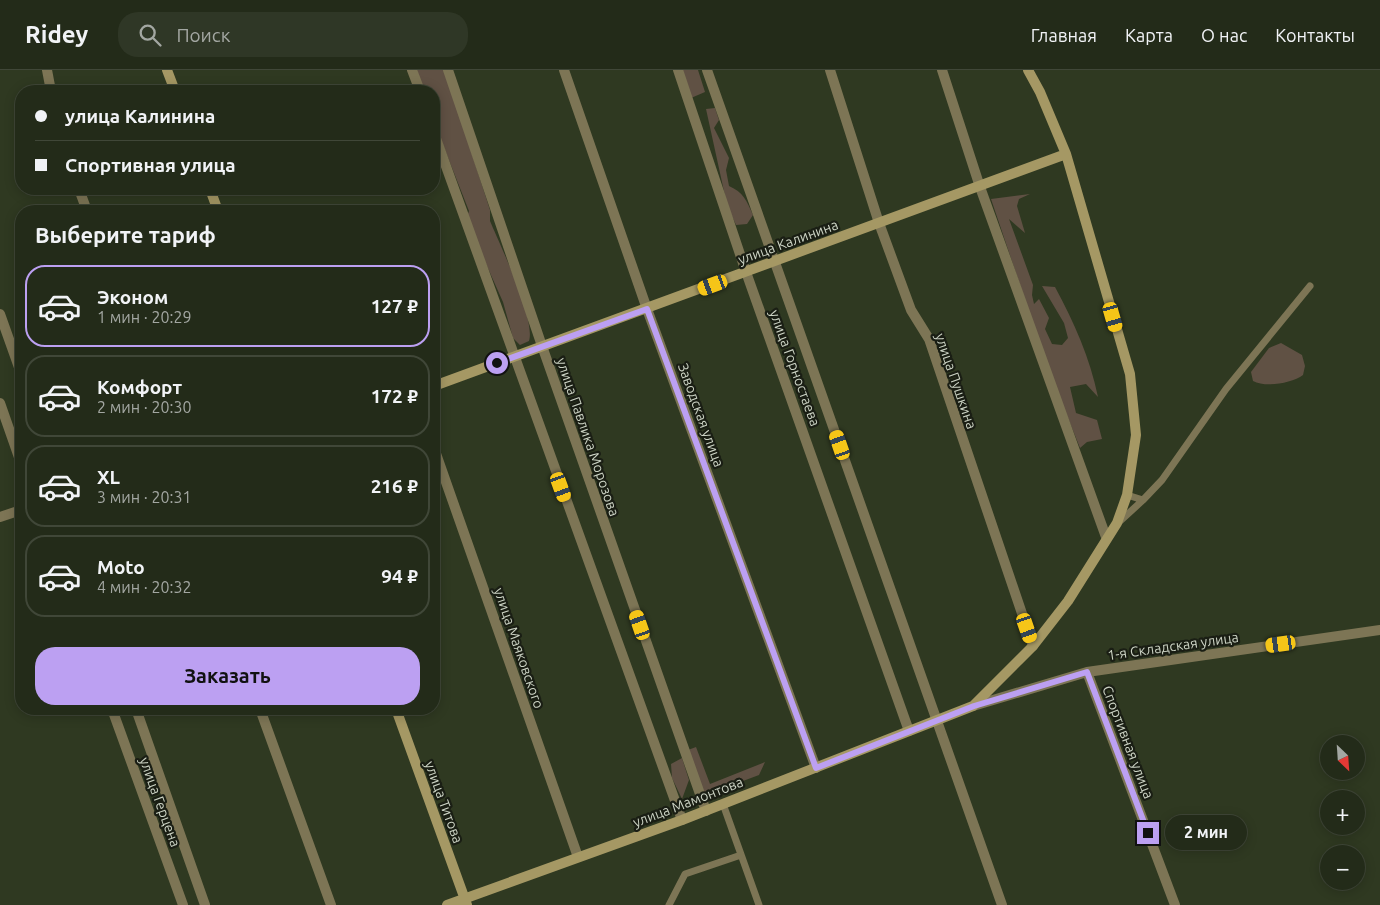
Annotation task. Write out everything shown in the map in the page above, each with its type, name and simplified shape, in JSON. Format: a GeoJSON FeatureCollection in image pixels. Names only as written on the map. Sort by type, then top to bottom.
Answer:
{"type":"FeatureCollection","features":[{"type":"Feature","properties":{"kind":"main road"},"geometry":{"type":"LineString","coordinates":[[167,70],[173,85]]}},
{"type":"Feature","properties":{"kind":"main road"},"geometry":{"type":"LineString","coordinates":[[936,720],[974,706],[1033,646],[1068,601],[1106,537],[1117,523],[1127,495],[1136,435],[1130,374],[1066,154],[1040,92],[1028,70]]}},
{"type":"Feature","properties":{"kind":"main road","name":"улица Калинина"},"geometry":{"type":"LineString","coordinates":[[440,384],[1066,154]]}},
{"type":"Feature","properties":{"kind":"main road","name":"улица Титова"},"geometry":{"type":"LineString","coordinates":[[398,715],[466,902]]}},
{"type":"Feature","properties":{"kind":"main road","name":"улица Мамонтова"},"geometry":{"type":"LineString","coordinates":[[447,905],[466,902],[578,857],[706,811],[936,720]]}},
{"type":"Feature","properties":{"kind":"street"},"geometry":{"type":"LineString","coordinates":[[47,70],[50,85]]}},
{"type":"Feature","properties":{"kind":"street"},"geometry":{"type":"LineString","coordinates":[[412,70],[418,85]]}},
{"type":"Feature","properties":{"kind":"street","name":"улица Павлика Морозова"},"geometry":{"type":"LineString","coordinates":[[448,70],[542,346],[706,811]]}},
{"type":"Feature","properties":{"kind":"street","name":"Заводская улица"},"geometry":{"type":"LineString","coordinates":[[564,70],[647,309],[816,768]]}},
{"type":"Feature","properties":{"kind":"street","name":"улица Горностаева"},"geometry":{"type":"LineString","coordinates":[[678,70],[746,272],[909,731]]}},
{"type":"Feature","properties":{"kind":"street","name":"улица Горностаева"},"geometry":{"type":"LineString","coordinates":[[708,70],[1002,905]]}},
{"type":"Feature","properties":{"kind":"street","name":"улица Пушкина"},"geometry":{"type":"LineString","coordinates":[[830,70],[880,223],[912,310],[929,339],[1033,646]]}},
{"type":"Feature","properties":{"kind":"street"},"geometry":{"type":"LineString","coordinates":[[942,70],[980,187],[1106,537]]}},
{"type":"Feature","properties":{"kind":"street"},"geometry":{"type":"LineString","coordinates":[[440,150],[513,357],[682,820]]}},
{"type":"Feature","properties":{"kind":"street"},"geometry":{"type":"LineString","coordinates":[[0,314],[15,356]]}},
{"type":"Feature","properties":{"kind":"street"},"geometry":{"type":"LineString","coordinates":[[0,403],[15,446]]}},
{"type":"Feature","properties":{"kind":"street","name":"улица Маяковского"},"geometry":{"type":"LineString","coordinates":[[440,465],[578,857]]}},
{"type":"Feature","properties":{"kind":"street"},"geometry":{"type":"LineString","coordinates":[[0,517],[15,512]]}},
{"type":"Feature","properties":{"kind":"street","name":"1-я Складская улица"},"geometry":{"type":"LineString","coordinates":[[974,706],[1087,672],[1380,630]]}},
{"type":"Feature","properties":{"kind":"street","name":"Спортивная улица"},"geometry":{"type":"LineString","coordinates":[[1087,672],[1175,905]]}},
{"type":"Feature","properties":{"kind":"street","name":"улица Герцена"},"geometry":{"type":"LineString","coordinates":[[114,715],[182,905]]}},
{"type":"Feature","properties":{"kind":"street","name":"улица Герцена"},"geometry":{"type":"LineString","coordinates":[[138,715],[205,905]]}},
{"type":"Feature","properties":{"kind":"street"},"geometry":{"type":"LineString","coordinates":[[262,715],[330,905]]}},
{"type":"Feature","properties":{"kind":"lane"},"geometry":{"type":"LineString","coordinates":[[1117,523],[1144,500],[1162,480],[1226,389],[1310,286]]}},
{"type":"Feature","properties":{"kind":"lane"},"geometry":{"type":"LineString","coordinates":[[1127,495],[1144,500]]}},
{"type":"Feature","properties":{"kind":"lane"},"geometry":{"type":"LineString","coordinates":[[723,804],[759,905]]}},
{"type":"Feature","properties":{"kind":"lane"},"geometry":{"type":"LineString","coordinates":[[669,905],[685,874],[741,855]]}},
{"type":"Feature","properties":{"kind":"shaded area"},"geometry":{"type":"Polygon","coordinates":[[[417,70],[445,70],[490,210],[490,221],[516,282],[527,316],[530,331],[529,341],[520,345],[513,338],[503,302],[466,219],[469,211],[440,137],[440,85],[421,85],[417,70]]]}},
{"type":"Feature","properties":{"kind":"shaded area"},"geometry":{"type":"Polygon","coordinates":[[[682,70],[698,70],[705,92],[691,98],[682,70]]]}},
{"type":"Feature","properties":{"kind":"shaded area"},"geometry":{"type":"Polygon","coordinates":[[[715,108],[719,120],[714,128],[729,158],[726,170],[729,186],[738,191],[744,198],[753,215],[747,224],[736,225],[727,205],[706,109],[715,108]]]}},
{"type":"Feature","properties":{"kind":"shaded area"},"geometry":{"type":"Polygon","coordinates":[[[1030,194],[1019,199],[1017,206],[1025,233],[1009,219],[1033,285],[1032,295],[1034,304],[1039,299],[1049,318],[1045,329],[1052,344],[1062,345],[1068,338],[1064,323],[1042,286],[1055,287],[1081,340],[1091,368],[1098,397],[1086,384],[1070,387],[1076,413],[1097,420],[1102,439],[1087,442],[1080,448],[1048,368],[991,199],[1030,194]]]}},
{"type":"Feature","properties":{"kind":"shaded area"},"geometry":{"type":"Polygon","coordinates":[[[1281,343],[1302,355],[1305,366],[1303,375],[1279,384],[1265,384],[1253,381],[1251,372],[1269,348],[1281,343]]]}},
{"type":"Feature","properties":{"kind":"shaded area"},"geometry":{"type":"Polygon","coordinates":[[[696,747],[710,784],[765,762],[759,775],[703,796],[688,750],[696,747]]]}},
{"type":"Feature","properties":{"kind":"shaded area"},"geometry":{"type":"Polygon","coordinates":[[[682,758],[689,780],[682,799],[672,778],[671,764],[682,758]]]}},
{"type":"Feature","properties":{"kind":"route"},"geometry":{"type":"LineString","coordinates":[[497,363],[647,309],[816,768],[974,706],[1087,672],[1148,833]]}}]}
